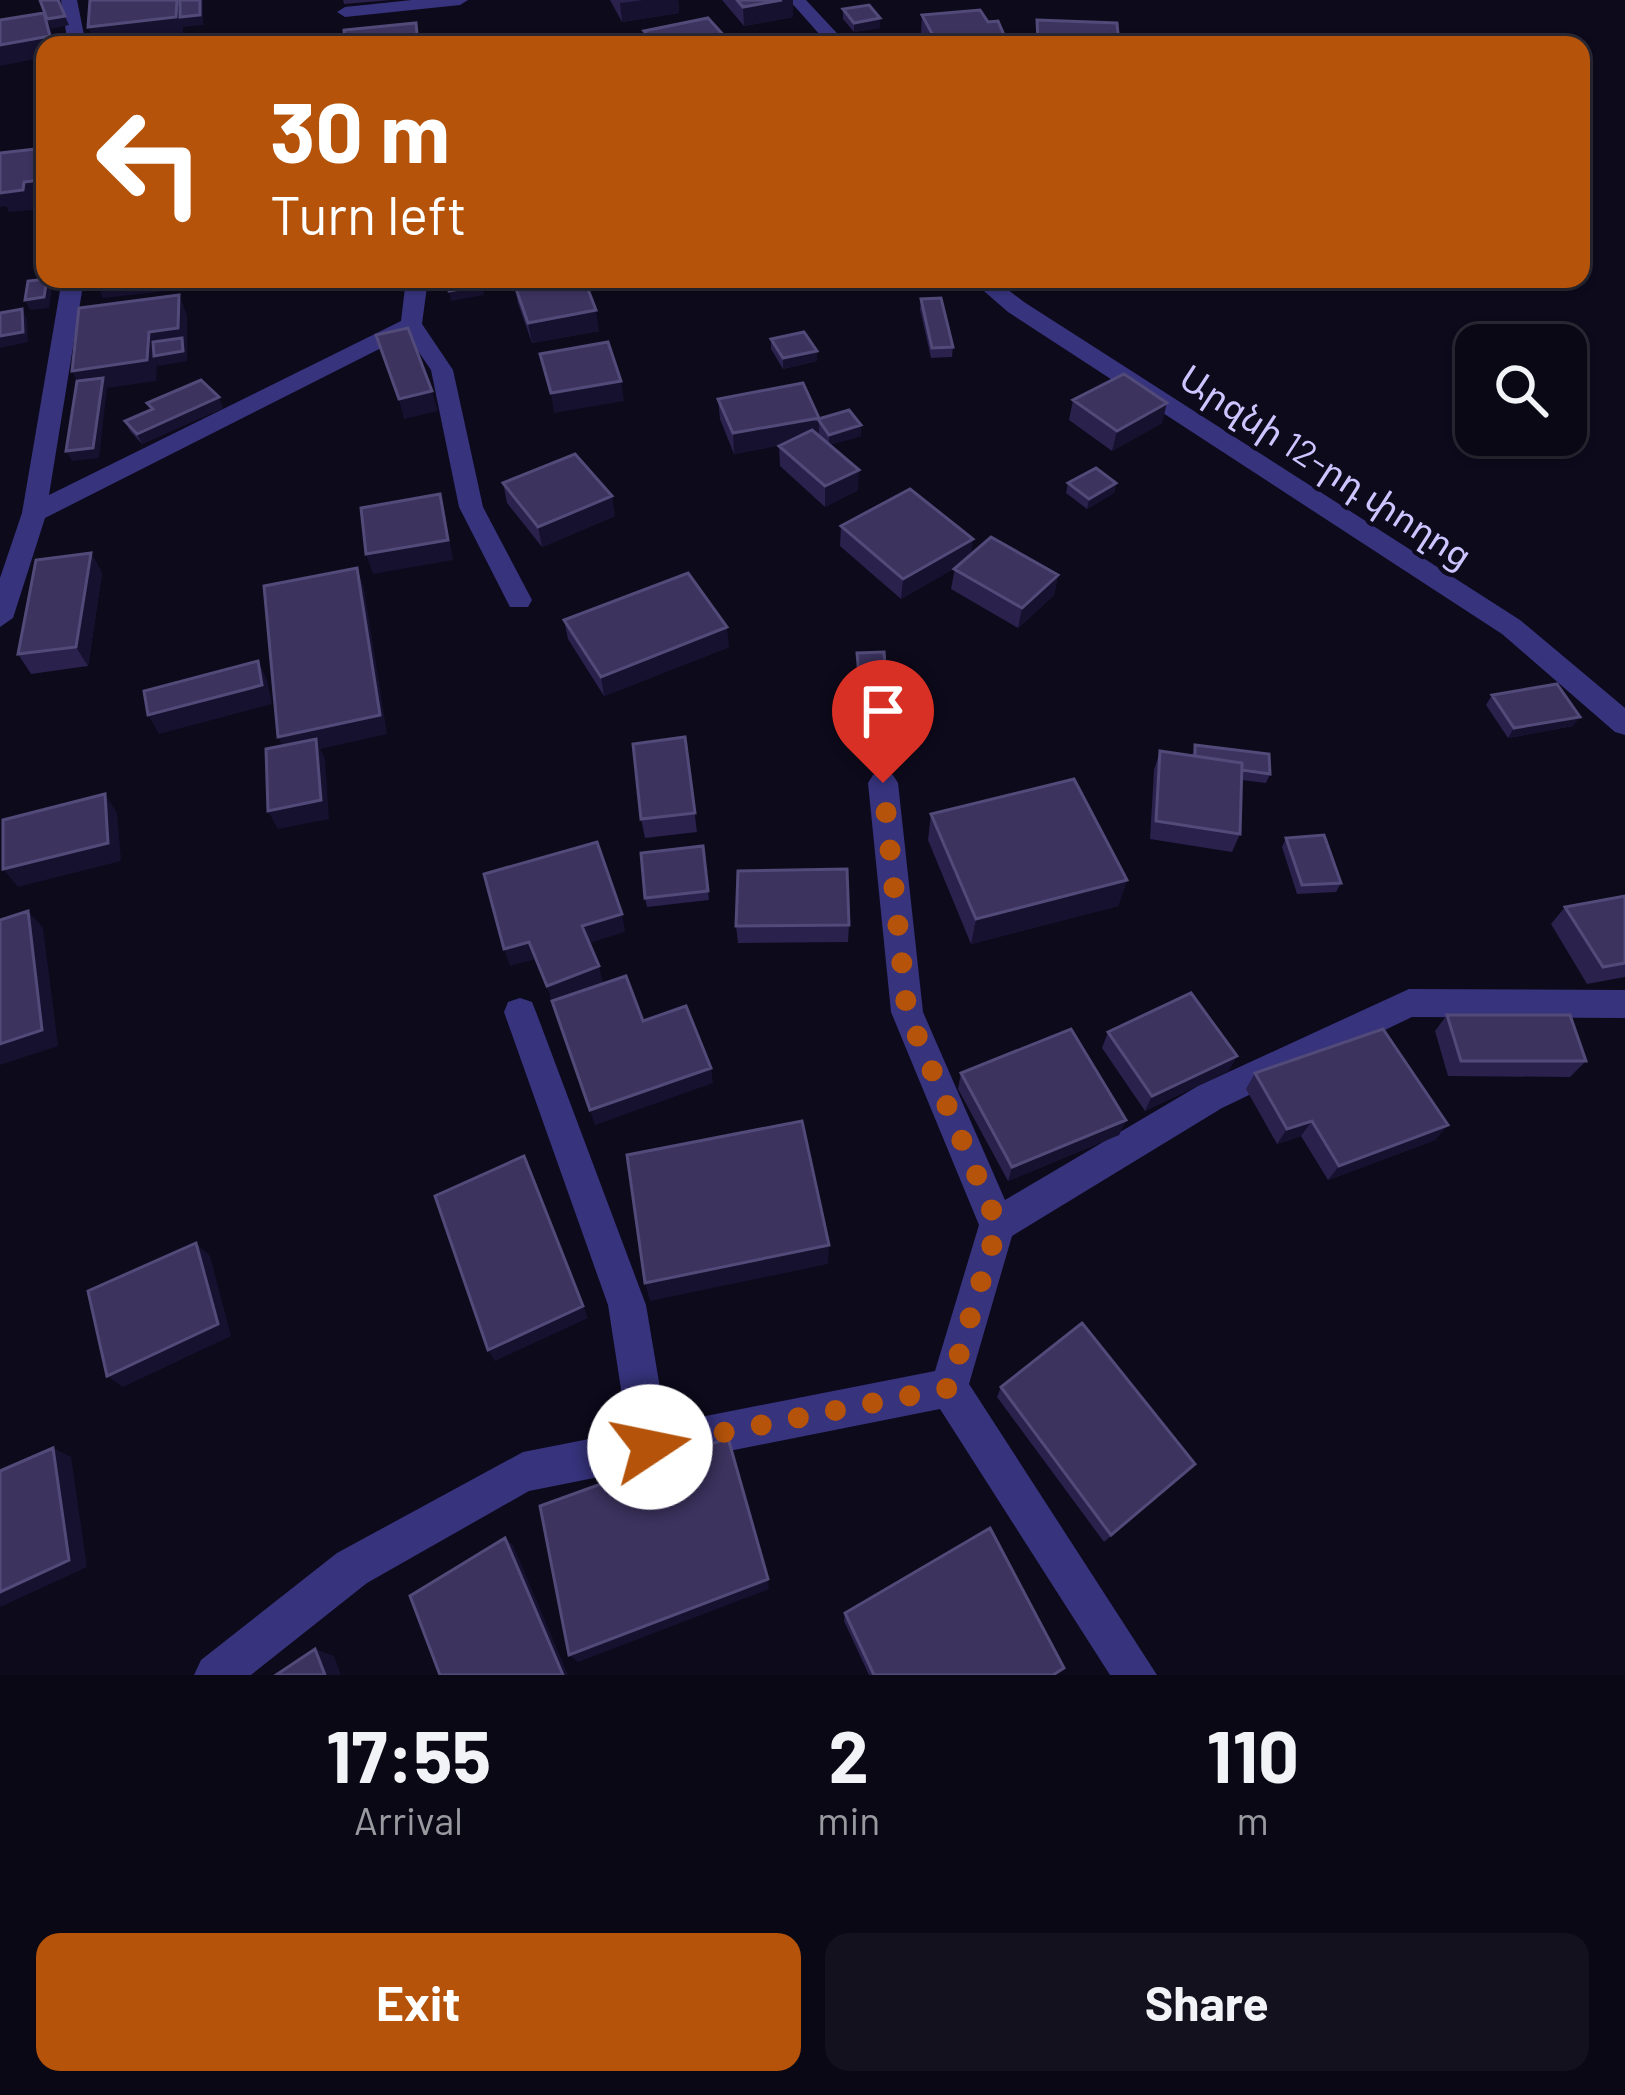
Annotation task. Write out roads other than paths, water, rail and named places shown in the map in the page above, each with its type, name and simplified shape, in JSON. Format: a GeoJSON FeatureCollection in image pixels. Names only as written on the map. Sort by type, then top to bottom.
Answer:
{"type":"FeatureCollection","features":[{"type":"Feature","properties":{"kind":"street"},"geometry":{"type":"LineString","coordinates":[[69,0],[75,36]]}},
{"type":"Feature","properties":{"kind":"street"},"geometry":{"type":"LineString","coordinates":[[345,12],[460,0]]}},
{"type":"Feature","properties":{"kind":"street"},"geometry":{"type":"LineString","coordinates":[[797,0],[831,36]]}},
{"type":"Feature","properties":{"kind":"street"},"geometry":{"type":"LineString","coordinates":[[0,618],[34,513],[72,288]]}},
{"type":"Feature","properties":{"kind":"street"},"geometry":{"type":"LineString","coordinates":[[415,288],[411,324],[442,370],[471,507],[519,600]]}},
{"type":"Feature","properties":{"kind":"street","name":"Արզնի 12-րդ փողոց"},"geometry":{"type":"LineString","coordinates":[[992,288],[1511,628],[1625,724]]}},
{"type":"Feature","properties":{"kind":"street"},"geometry":{"type":"LineString","coordinates":[[34,513],[411,324]]}},
{"type":"Feature","properties":{"kind":"street"},"geometry":{"type":"LineString","coordinates":[[883,783],[907,1012],[998,1225],[949,1388],[1135,1675]]}},
{"type":"Feature","properties":{"kind":"street"},"geometry":{"type":"LineString","coordinates":[[998,1225],[1210,1097],[1409,1003],[1625,1004]]}},
{"type":"Feature","properties":{"kind":"street"},"geometry":{"type":"LineString","coordinates":[[520,1012],[627,1305],[650,1447]]}},
{"type":"Feature","properties":{"kind":"street"},"geometry":{"type":"LineString","coordinates":[[216,1675],[352,1568],[523,1472],[949,1388]]}}]}
